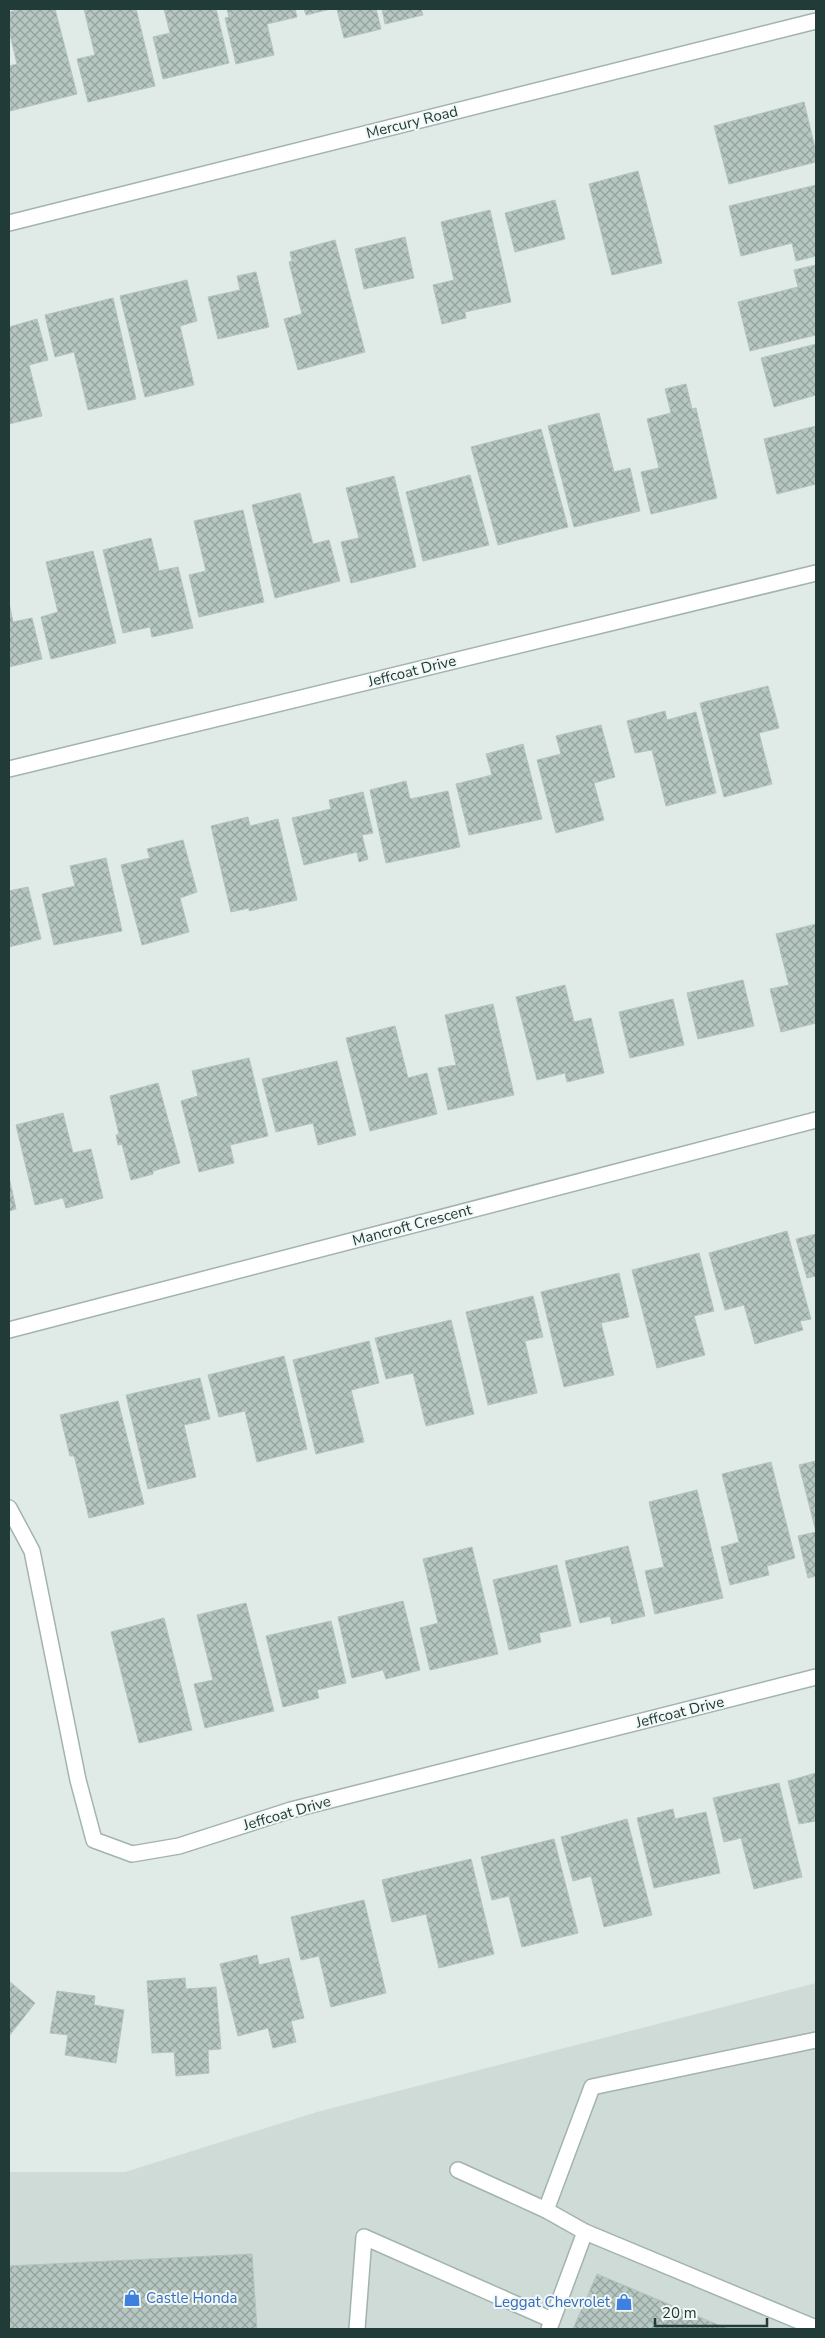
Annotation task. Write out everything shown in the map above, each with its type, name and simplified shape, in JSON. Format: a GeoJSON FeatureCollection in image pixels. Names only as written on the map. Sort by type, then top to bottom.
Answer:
{"type":"FeatureCollection","features":[{"type":"Feature","properties":{"kind":"street","name":"Mercury Road"},"geometry":{"type":"LineString","coordinates":[[9,223],[816,21]]}},
{"type":"Feature","properties":{"kind":"street","name":"Jeffcoat Drive"},"geometry":{"type":"LineString","coordinates":[[9,769],[816,573]]}},
{"type":"Feature","properties":{"kind":"street","name":"Mancroft Crescent"},"geometry":{"type":"LineString","coordinates":[[9,1330],[816,1120]]}},
{"type":"Feature","properties":{"kind":"street","name":"Jeffcoat Drive"},"geometry":{"type":"LineString","coordinates":[[9,1508],[32,1551],[78,1780],[94,1840],[132,1854],[179,1846],[291,1810],[816,1678]]}},
{"type":"Feature","properties":{"kind":"street"},"geometry":{"type":"LineString","coordinates":[[546,2210],[592,2087],[816,2040]]}},
{"type":"Feature","properties":{"kind":"street"},"geometry":{"type":"LineString","coordinates":[[458,2170],[546,2210],[585,2232],[816,2328]]}},
{"type":"Feature","properties":{"kind":"street"},"geometry":{"type":"LineString","coordinates":[[358,2329],[364,2237],[550,2325],[585,2232]]}},
{"type":"Feature","properties":{"kind":"shaded area"},"geometry":{"type":"Polygon","coordinates":[[[816,1983],[816,2329],[9,2329],[9,2172],[125,2172],[317,2112],[816,1983]]]}},
{"type":"Feature","properties":{"kind":"building"},"geometry":{"type":"Polygon","coordinates":[[[21,9],[55,9],[77,94],[10,111],[9,66],[17,64],[9,30],[9,12],[21,9]]]}},
{"type":"Feature","properties":{"kind":"building"},"geometry":{"type":"Polygon","coordinates":[[[84,9],[136,9],[155,86],[88,102],[77,59],[95,55],[84,9]]]}},
{"type":"Feature","properties":{"kind":"building"},"geometry":{"type":"Polygon","coordinates":[[[164,9],[216,9],[229,63],[163,79],[153,37],[170,33],[164,9]]]}},
{"type":"Feature","properties":{"kind":"building"},"geometry":{"type":"Polygon","coordinates":[[[227,9],[295,9],[297,17],[267,24],[274,55],[236,64],[225,18],[229,17],[227,9]]]}},
{"type":"Feature","properties":{"kind":"building"},"geometry":{"type":"Polygon","coordinates":[[[304,9],[331,9],[306,15],[304,9]]]}},
{"type":"Feature","properties":{"kind":"building"},"geometry":{"type":"Polygon","coordinates":[[[337,9],[376,9],[381,29],[344,38],[337,9]]]}},
{"type":"Feature","properties":{"kind":"building"},"geometry":{"type":"Polygon","coordinates":[[[382,9],[421,9],[423,15],[385,24],[382,9]]]}},
{"type":"Feature","properties":{"kind":"building"},"geometry":{"type":"Polygon","coordinates":[[[804,102],[816,152],[816,162],[729,184],[714,126],[804,102]]]}},
{"type":"Feature","properties":{"kind":"building"},"geometry":{"type":"Polygon","coordinates":[[[638,171],[662,263],[612,275],[589,184],[638,171]]]}},
{"type":"Feature","properties":{"kind":"building"},"geometry":{"type":"Polygon","coordinates":[[[816,185],[816,256],[796,261],[792,243],[741,256],[729,206],[816,185]]]}},
{"type":"Feature","properties":{"kind":"building"},"geometry":{"type":"Polygon","coordinates":[[[555,200],[565,239],[515,252],[505,213],[555,200]]]}},
{"type":"Feature","properties":{"kind":"building"},"geometry":{"type":"Polygon","coordinates":[[[490,210],[511,302],[465,312],[466,318],[442,324],[433,285],[454,280],[441,222],[490,210]]]}},
{"type":"Feature","properties":{"kind":"building"},"geometry":{"type":"Polygon","coordinates":[[[405,237],[414,278],[364,289],[355,249],[405,237]]]}},
{"type":"Feature","properties":{"kind":"building"},"geometry":{"type":"Polygon","coordinates":[[[335,240],[365,352],[298,370],[284,319],[302,314],[289,262],[292,261],[290,252],[335,240]]]}},
{"type":"Feature","properties":{"kind":"building"},"geometry":{"type":"Polygon","coordinates":[[[816,265],[816,335],[750,351],[738,302],[798,287],[794,270],[816,265]]]}},
{"type":"Feature","properties":{"kind":"building"},"geometry":{"type":"Polygon","coordinates":[[[256,272],[269,327],[218,339],[208,297],[240,290],[237,276],[256,272]]]}},
{"type":"Feature","properties":{"kind":"building"},"geometry":{"type":"Polygon","coordinates":[[[187,280],[197,321],[180,326],[194,385],[145,397],[120,296],[187,280]]]}},
{"type":"Feature","properties":{"kind":"building"},"geometry":{"type":"Polygon","coordinates":[[[113,298],[136,399],[88,410],[74,352],[55,357],[45,315],[113,298]]]}},
{"type":"Feature","properties":{"kind":"building"},"geometry":{"type":"Polygon","coordinates":[[[37,319],[48,360],[29,365],[42,416],[9,424],[9,327],[37,319]]]}},
{"type":"Feature","properties":{"kind":"building"},"geometry":{"type":"Polygon","coordinates":[[[816,344],[816,395],[774,407],[761,358],[816,344]]]}},
{"type":"Feature","properties":{"kind":"building"},"geometry":{"type":"Polygon","coordinates":[[[686,384],[692,409],[696,408],[717,498],[651,514],[641,472],[659,468],[647,419],[671,413],[665,389],[686,384]]]}},
{"type":"Feature","properties":{"kind":"building"},"geometry":{"type":"Polygon","coordinates":[[[599,413],[614,472],[630,468],[640,511],[574,527],[548,426],[599,413]]]}},
{"type":"Feature","properties":{"kind":"building"},"geometry":{"type":"Polygon","coordinates":[[[816,426],[816,484],[777,494],[764,439],[816,426]]]}},
{"type":"Feature","properties":{"kind":"building"},"geometry":{"type":"Polygon","coordinates":[[[541,429],[568,527],[498,545],[471,447],[541,429]]]}},
{"type":"Feature","properties":{"kind":"building"},"geometry":{"type":"Polygon","coordinates":[[[470,475],[489,545],[423,561],[406,492],[470,475]]]}},
{"type":"Feature","properties":{"kind":"building"},"geometry":{"type":"Polygon","coordinates":[[[394,476],[416,567],[351,583],[341,542],[359,538],[346,488],[394,476]]]}},
{"type":"Feature","properties":{"kind":"building"},"geometry":{"type":"Polygon","coordinates":[[[300,493],[313,544],[329,540],[340,581],[275,598],[252,505],[300,493]]]}},
{"type":"Feature","properties":{"kind":"building"},"geometry":{"type":"Polygon","coordinates":[[[243,510],[264,602],[199,617],[189,575],[206,571],[194,521],[243,510]]]}},
{"type":"Feature","properties":{"kind":"building"},"geometry":{"type":"Polygon","coordinates":[[[151,538],[159,571],[178,567],[193,628],[152,637],[150,627],[123,633],[103,550],[151,538]]]}},
{"type":"Feature","properties":{"kind":"building"},"geometry":{"type":"Polygon","coordinates":[[[93,551],[116,643],[51,659],[41,617],[58,612],[46,562],[93,551]]]}},
{"type":"Feature","properties":{"kind":"building"},"geometry":{"type":"Polygon","coordinates":[[[9,603],[13,622],[32,618],[42,659],[9,667],[9,603]]]}},
{"type":"Feature","properties":{"kind":"building"},"geometry":{"type":"Polygon","coordinates":[[[768,686],[779,728],[759,733],[772,784],[724,797],[700,703],[768,686]]]}},
{"type":"Feature","properties":{"kind":"building"},"geometry":{"type":"Polygon","coordinates":[[[665,711],[667,720],[696,712],[716,793],[666,806],[652,750],[635,753],[627,721],[665,711]]]}},
{"type":"Feature","properties":{"kind":"building"},"geometry":{"type":"Polygon","coordinates":[[[601,725],[615,777],[594,783],[604,820],[556,833],[537,760],[561,754],[556,736],[601,725]]]}},
{"type":"Feature","properties":{"kind":"building"},"geometry":{"type":"Polygon","coordinates":[[[523,744],[542,819],[469,835],[456,784],[492,775],[486,754],[523,744]]]}},
{"type":"Feature","properties":{"kind":"building"},"geometry":{"type":"Polygon","coordinates":[[[406,781],[410,799],[448,791],[460,847],[386,863],[370,790],[406,781]]]}},
{"type":"Feature","properties":{"kind":"building"},"geometry":{"type":"Polygon","coordinates":[[[363,792],[373,833],[362,835],[368,859],[359,862],[357,852],[304,865],[292,818],[331,809],[329,800],[363,792]]]}},
{"type":"Feature","properties":{"kind":"building"},"geometry":{"type":"Polygon","coordinates":[[[248,817],[250,826],[278,819],[297,900],[249,911],[249,908],[231,912],[211,826],[248,817]]]}},
{"type":"Feature","properties":{"kind":"building"},"geometry":{"type":"Polygon","coordinates":[[[183,840],[197,892],[180,898],[189,932],[142,945],[121,865],[150,858],[147,849],[183,840]]]}},
{"type":"Feature","properties":{"kind":"building"},"geometry":{"type":"Polygon","coordinates":[[[106,858],[122,931],[54,945],[42,894],[75,886],[70,866],[106,858]]]}},
{"type":"Feature","properties":{"kind":"building"},"geometry":{"type":"Polygon","coordinates":[[[28,887],[41,939],[9,947],[9,891],[28,887]]]}},
{"type":"Feature","properties":{"kind":"building"},"geometry":{"type":"Polygon","coordinates":[[[816,924],[816,1023],[781,1032],[770,989],[789,985],[776,934],[816,924]]]}},
{"type":"Feature","properties":{"kind":"building"},"geometry":{"type":"Polygon","coordinates":[[[743,980],[754,1026],[698,1039],[687,993],[743,980]]]}},
{"type":"Feature","properties":{"kind":"building"},"geometry":{"type":"Polygon","coordinates":[[[565,985],[574,1022],[591,1018],[604,1073],[567,1082],[565,1073],[537,1080],[516,997],[565,985]]]}},
{"type":"Feature","properties":{"kind":"building"},"geometry":{"type":"Polygon","coordinates":[[[673,999],[684,1045],[630,1058],[619,1012],[673,999]]]}},
{"type":"Feature","properties":{"kind":"building"},"geometry":{"type":"Polygon","coordinates":[[[493,1004],[514,1095],[448,1110],[438,1068],[456,1065],[445,1015],[493,1004]]]}},
{"type":"Feature","properties":{"kind":"building"},"geometry":{"type":"Polygon","coordinates":[[[395,1026],[408,1078],[427,1073],[437,1114],[370,1131],[346,1038],[395,1026]]]}},
{"type":"Feature","properties":{"kind":"building"},"geometry":{"type":"Polygon","coordinates":[[[249,1058],[268,1136],[230,1145],[234,1163],[199,1172],[181,1101],[198,1096],[192,1071],[249,1058]]]}},
{"type":"Feature","properties":{"kind":"building"},"geometry":{"type":"Polygon","coordinates":[[[337,1061],[356,1135],[318,1145],[313,1123],[276,1132],[262,1079],[337,1061]]]}},
{"type":"Feature","properties":{"kind":"building"},"geometry":{"type":"Polygon","coordinates":[[[158,1083],[180,1163],[153,1171],[153,1174],[131,1180],[122,1144],[118,1145],[116,1135],[119,1134],[110,1096],[158,1083]]]}},
{"type":"Feature","properties":{"kind":"building"},"geometry":{"type":"Polygon","coordinates":[[[63,1113],[73,1153],[91,1149],[103,1198],[66,1208],[63,1198],[35,1205],[16,1125],[63,1113]]]}},
{"type":"Feature","properties":{"kind":"building"},"geometry":{"type":"Polygon","coordinates":[[[9,1177],[16,1209],[9,1211],[9,1177]]]}},
{"type":"Feature","properties":{"kind":"building"},"geometry":{"type":"Polygon","coordinates":[[[787,1231],[811,1319],[800,1321],[803,1330],[755,1344],[744,1305],[725,1310],[709,1253],[787,1231]]]}},
{"type":"Feature","properties":{"kind":"building"},"geometry":{"type":"Polygon","coordinates":[[[816,1234],[816,1276],[807,1278],[796,1239],[816,1234]]]}},
{"type":"Feature","properties":{"kind":"building"},"geometry":{"type":"Polygon","coordinates":[[[699,1253],[714,1311],[694,1316],[705,1355],[657,1368],[632,1270],[699,1253]]]}},
{"type":"Feature","properties":{"kind":"building"},"geometry":{"type":"Polygon","coordinates":[[[619,1273],[629,1317],[601,1323],[614,1375],[564,1387],[541,1292],[619,1273]]]}},
{"type":"Feature","properties":{"kind":"building"},"geometry":{"type":"Polygon","coordinates":[[[533,1296],[543,1337],[525,1341],[537,1393],[488,1405],[466,1312],[533,1296]]]}},
{"type":"Feature","properties":{"kind":"building"},"geometry":{"type":"Polygon","coordinates":[[[451,1320],[474,1414],[426,1426],[413,1373],[386,1379],[375,1338],[451,1320]]]}},
{"type":"Feature","properties":{"kind":"building"},"geometry":{"type":"Polygon","coordinates":[[[369,1341],[379,1383],[351,1390],[364,1442],[316,1454],[293,1360],[369,1341]]]}},
{"type":"Feature","properties":{"kind":"building"},"geometry":{"type":"Polygon","coordinates":[[[284,1356],[307,1449],[257,1462],[245,1411],[219,1417],[208,1375],[284,1356]]]}},
{"type":"Feature","properties":{"kind":"building"},"geometry":{"type":"Polygon","coordinates":[[[200,1378],[210,1419],[184,1425],[196,1477],[148,1489],[126,1395],[200,1378]]]}},
{"type":"Feature","properties":{"kind":"building"},"geometry":{"type":"Polygon","coordinates":[[[118,1401],[144,1504],[89,1518],[75,1459],[74,1456],[70,1456],[60,1415],[118,1401]]]}},
{"type":"Feature","properties":{"kind":"building"},"geometry":{"type":"Polygon","coordinates":[[[816,1461],[816,1532],[799,1465],[816,1461]]]}},
{"type":"Feature","properties":{"kind":"building"},"geometry":{"type":"Polygon","coordinates":[[[771,1462],[795,1558],[767,1566],[769,1575],[730,1585],[721,1547],[739,1542],[722,1474],[771,1462]]]}},
{"type":"Feature","properties":{"kind":"building"},"geometry":{"type":"Polygon","coordinates":[[[697,1490],[723,1598],[655,1614],[645,1571],[664,1567],[649,1502],[697,1490]]]}},
{"type":"Feature","properties":{"kind":"building"},"geometry":{"type":"Polygon","coordinates":[[[816,1532],[816,1576],[808,1578],[798,1536],[816,1532]]]}},
{"type":"Feature","properties":{"kind":"building"},"geometry":{"type":"Polygon","coordinates":[[[628,1546],[645,1616],[612,1624],[610,1616],[580,1623],[565,1561],[628,1546]]]}},
{"type":"Feature","properties":{"kind":"building"},"geometry":{"type":"Polygon","coordinates":[[[472,1547],[498,1654],[430,1670],[420,1628],[438,1623],[423,1559],[472,1547]]]}},
{"type":"Feature","properties":{"kind":"building"},"geometry":{"type":"Polygon","coordinates":[[[557,1565],[571,1626],[539,1633],[541,1642],[509,1650],[493,1580],[557,1565]]]}},
{"type":"Feature","properties":{"kind":"building"},"geometry":{"type":"Polygon","coordinates":[[[403,1601],[420,1670],[386,1679],[383,1670],[352,1678],[338,1617],[403,1601]]]}},
{"type":"Feature","properties":{"kind":"building"},"geometry":{"type":"Polygon","coordinates":[[[246,1603],[274,1711],[205,1728],[194,1684],[213,1680],[197,1615],[246,1603]]]}},
{"type":"Feature","properties":{"kind":"building"},"geometry":{"type":"Polygon","coordinates":[[[164,1618],[192,1730],[139,1743],[111,1632],[164,1618]]]}},
{"type":"Feature","properties":{"kind":"building"},"geometry":{"type":"Polygon","coordinates":[[[331,1621],[346,1683],[317,1690],[319,1698],[283,1707],[266,1636],[331,1621]]]}},
{"type":"Feature","properties":{"kind":"building"},"geometry":{"type":"Polygon","coordinates":[[[816,1773],[816,1821],[799,1824],[788,1781],[816,1773]]]}},
{"type":"Feature","properties":{"kind":"building"},"geometry":{"type":"Polygon","coordinates":[[[779,1783],[802,1877],[754,1889],[741,1838],[724,1842],[713,1798],[779,1783]]]}},
{"type":"Feature","properties":{"kind":"building"},"geometry":{"type":"Polygon","coordinates":[[[673,1809],[675,1819],[706,1812],[720,1873],[654,1888],[637,1818],[673,1809]]]}},
{"type":"Feature","properties":{"kind":"building"},"geometry":{"type":"Polygon","coordinates":[[[627,1819],[652,1915],[604,1927],[591,1876],[573,1881],[561,1837],[627,1819]]]}},
{"type":"Feature","properties":{"kind":"building"},"geometry":{"type":"Polygon","coordinates":[[[554,1839],[578,1933],[522,1947],[509,1896],[492,1900],[481,1857],[554,1839]]]}},
{"type":"Feature","properties":{"kind":"building"},"geometry":{"type":"Polygon","coordinates":[[[471,1859],[494,1954],[439,1968],[426,1914],[392,1922],[382,1880],[471,1859]]]}},
{"type":"Feature","properties":{"kind":"building"},"geometry":{"type":"Polygon","coordinates":[[[364,1900],[386,1993],[331,2007],[319,1956],[301,1960],[291,1917],[364,1900]]]}},
{"type":"Feature","properties":{"kind":"building"},"geometry":{"type":"Polygon","coordinates":[[[257,1955],[259,1965],[289,1958],[304,2018],[291,2021],[296,2042],[273,2048],[268,2028],[238,2036],[220,1964],[257,1955]]]}},
{"type":"Feature","properties":{"kind":"building"},"geometry":{"type":"Polygon","coordinates":[[[185,1978],[186,1989],[216,1987],[221,2049],[208,2050],[209,2073],[176,2076],[174,2052],[152,2053],[147,1981],[185,1978]]]}},
{"type":"Feature","properties":{"kind":"building"},"geometry":{"type":"Polygon","coordinates":[[[9,1981],[35,2003],[9,2036],[9,1981]]]}},
{"type":"Feature","properties":{"kind":"building"},"geometry":{"type":"Polygon","coordinates":[[[57,1991],[95,1996],[94,2005],[124,2010],[116,2063],[65,2055],[68,2035],[50,2033],[57,1991]]]}},
{"type":"Feature","properties":{"kind":"building","name":"Castle Honda"},"geometry":{"type":"Polygon","coordinates":[[[252,2254],[257,2329],[9,2329],[9,2266],[252,2254]]]}},
{"type":"Feature","properties":{"kind":"building","name":"Leggat Chevrolet"},"geometry":{"type":"Polygon","coordinates":[[[597,2274],[728,2329],[573,2329],[597,2274]]]}},
{"type":"Feature","properties":{"kind":"place","name":"Castle Honda"},"geometry":{"type":"Point","coordinates":[132,2298]}},
{"type":"Feature","properties":{"kind":"place","name":"Leggat Chevrolet"},"geometry":{"type":"Point","coordinates":[624,2302]}}]}
